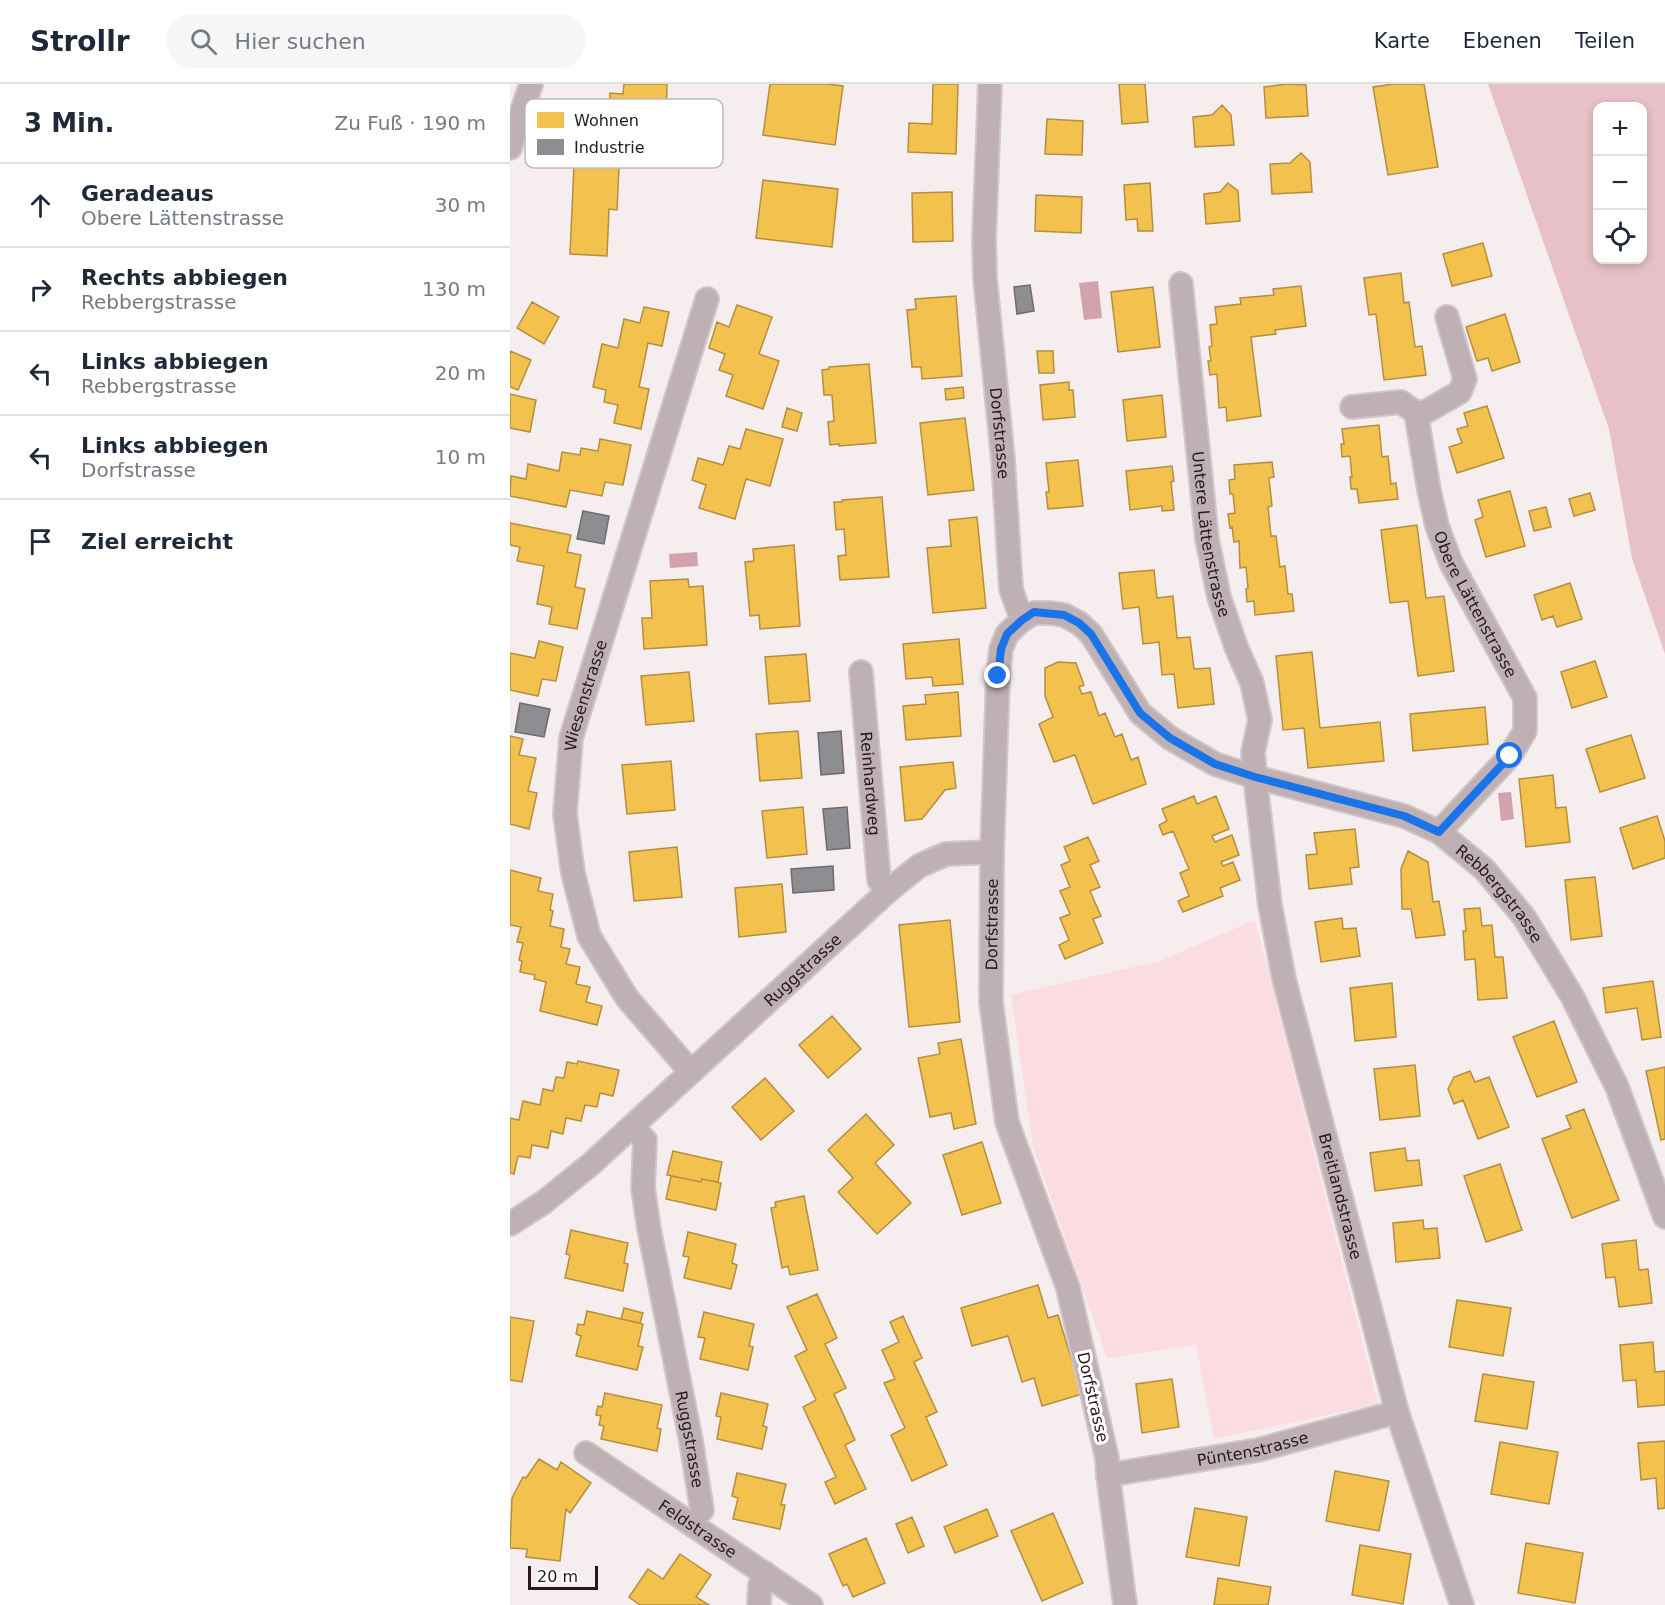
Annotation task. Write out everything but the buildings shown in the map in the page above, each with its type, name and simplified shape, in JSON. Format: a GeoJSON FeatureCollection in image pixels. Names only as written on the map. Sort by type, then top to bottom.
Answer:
{"type":"FeatureCollection","features":[{"type":"Feature","properties":{"kind":"street"},"geometry":{"type":"LineString","coordinates":[[526,99],[531,84]]}},
{"type":"Feature","properties":{"kind":"street","name":"Dorfstrasse"},"geometry":{"type":"LineString","coordinates":[[990,84],[984,240],[985,278],[1003,460],[1011,589],[1022,620],[1007,634],[1001,649],[998,676],[992,852],[991,1002],[1007,1122],[1068,1288],[1107,1458],[1125,1605]]}},
{"type":"Feature","properties":{"kind":"street"},"geometry":{"type":"LineString","coordinates":[[510,148],[525,102]]}},
{"type":"Feature","properties":{"kind":"street","name":"Untere Lättenstrasse"},"geometry":{"type":"LineString","coordinates":[[1181,284],[1208,539],[1219,597],[1237,650],[1252,683],[1260,720],[1253,752],[1255,777]]}},
{"type":"Feature","properties":{"kind":"street","name":"Wiesenstrasse"},"geometry":{"type":"LineString","coordinates":[[691,1072],[627,998],[590,936],[573,873],[565,814],[571,738],[707,299]]}},
{"type":"Feature","properties":{"kind":"street"},"geometry":{"type":"LineString","coordinates":[[1352,408],[1401,402],[1416,413],[1427,411],[1460,392],[1465,379],[1447,317]]}},
{"type":"Feature","properties":{"kind":"street","name":"Obere Lättenstrasse"},"geometry":{"type":"LineString","coordinates":[[1416,413],[1437,526],[1451,563],[1525,698],[1525,731],[1510,756],[1439,832]]}},
{"type":"Feature","properties":{"kind":"street","name":"Rebbergstrasse"},"geometry":{"type":"LineString","coordinates":[[1022,620],[1034,612],[1064,615],[1079,623],[1091,634],[1140,713],[1170,738],[1215,764],[1255,777],[1404,816],[1439,832],[1484,869],[1524,917],[1572,996],[1617,1087],[1665,1216]]}},
{"type":"Feature","properties":{"kind":"street","name":"Reinhardweg"},"geometry":{"type":"LineString","coordinates":[[861,672],[879,880],[888,891]]}},
{"type":"Feature","properties":{"kind":"street","name":"Breitlandstrasse"},"geometry":{"type":"LineString","coordinates":[[1255,777],[1270,905],[1284,979],[1397,1412],[1462,1605]]}},
{"type":"Feature","properties":{"kind":"street","name":"Ruggstrasse"},"geometry":{"type":"LineString","coordinates":[[510,1224],[544,1202],[591,1164],[888,891],[919,866],[946,854],[992,852]]}},
{"type":"Feature","properties":{"kind":"street","name":"Ruggstrasse"},"geometry":{"type":"LineString","coordinates":[[632,1127],[645,1140],[643,1188],[648,1229],[691,1441],[702,1510]]}},
{"type":"Feature","properties":{"kind":"street","name":"Püntenstrasse"},"geometry":{"type":"LineString","coordinates":[[1108,1475],[1258,1450],[1397,1412]]}},
{"type":"Feature","properties":{"kind":"street","name":"Feldstrasse"},"geometry":{"type":"LineString","coordinates":[[586,1453],[811,1605]]}},
{"type":"Feature","properties":{"kind":"street"},"geometry":{"type":"LineString","coordinates":[[759,1605],[760,1585],[765,1573]]}},
{"type":"Feature","properties":{"kind":"shaded area"},"geometry":{"type":"Polygon","coordinates":[[[1488,84],[1665,84],[1665,654],[1632,558],[1609,429],[1488,84]]]}},
{"type":"Feature","properties":{"kind":"shaded area"},"geometry":{"type":"Polygon","coordinates":[[[1098,281],[1102,318],[1084,320],[1079,283],[1098,281]]]}},
{"type":"Feature","properties":{"kind":"shaded area"},"geometry":{"type":"Polygon","coordinates":[[[697,552],[698,566],[670,568],[669,554],[697,552]]]}},
{"type":"Feature","properties":{"kind":"shaded area"},"geometry":{"type":"Polygon","coordinates":[[[1511,792],[1514,819],[1501,821],[1498,793],[1511,792]]]}},
{"type":"Feature","properties":{"kind":"shaded area"},"geometry":{"type":"Polygon","coordinates":[[[1255,920],[1378,1404],[1214,1439],[1196,1345],[1107,1358],[1033,1146],[1011,995],[1160,961],[1255,920]]]}},
{"type":"Feature","properties":{"kind":"route"},"geometry":{"type":"LineString","coordinates":[[998,676],[1001,649],[1007,634],[1022,620],[1034,612],[1064,615],[1079,623],[1091,634],[1140,713],[1170,738],[1215,764],[1255,777],[1404,816],[1439,832],[1510,756]]}}]}
